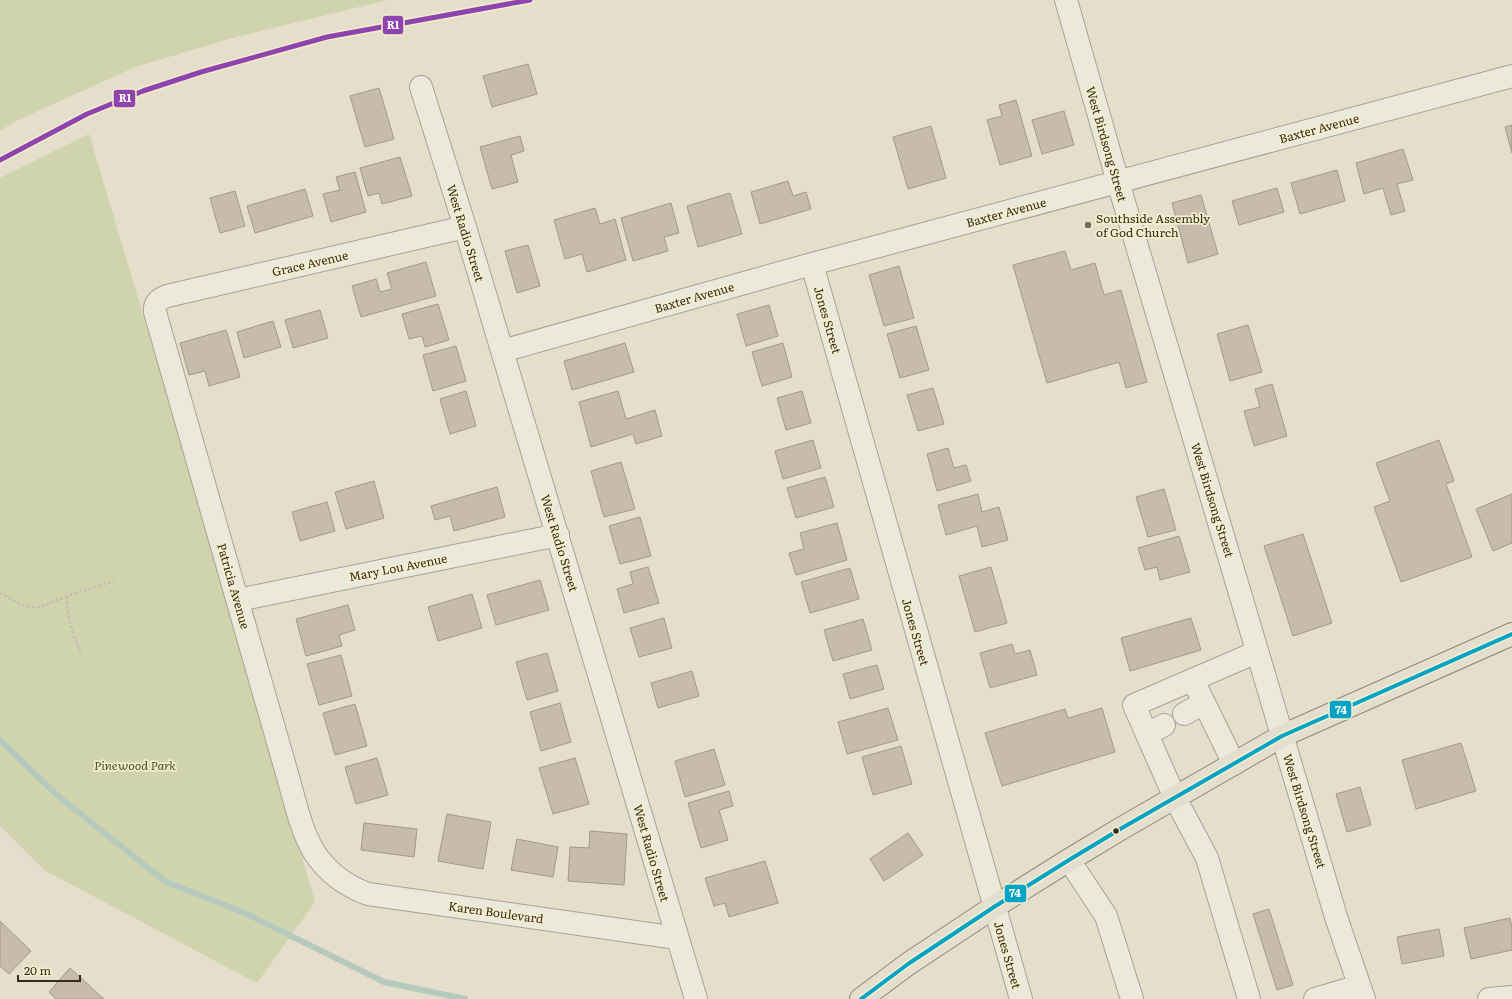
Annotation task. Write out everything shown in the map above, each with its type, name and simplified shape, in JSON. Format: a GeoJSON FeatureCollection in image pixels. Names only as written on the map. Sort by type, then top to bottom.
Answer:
{"type":"FeatureCollection","features":[{"type":"Feature","properties":{"kind":"main road"},"geometry":{"type":"LineString","coordinates":[[861,999],[908,964],[994,907],[1069,860],[1282,736],[1512,634]]}},
{"type":"Feature","properties":{"kind":"street","name":"West Birdsong Street"},"geometry":{"type":"LineString","coordinates":[[1066,0],[1118,182],[1336,917],[1362,992]]}},
{"type":"Feature","properties":{"kind":"street","name":"Baxter Avenue"},"geometry":{"type":"LineString","coordinates":[[502,351],[812,264],[1512,76]]}},
{"type":"Feature","properties":{"kind":"street","name":"West Radio Street"},"geometry":{"type":"LineString","coordinates":[[421,88],[465,227],[558,535],[696,999]]}},
{"type":"Feature","properties":{"kind":"street","name":"Grace Avenue"},"geometry":{"type":"LineString","coordinates":[[156,302],[167,296],[465,227]]}},
{"type":"Feature","properties":{"kind":"street","name":"Jones Street"},"geometry":{"type":"LineString","coordinates":[[812,264],[1020,999]]}},
{"type":"Feature","properties":{"kind":"street","name":"Patricia Avenue"},"geometry":{"type":"LineString","coordinates":[[156,302],[156,316],[294,800],[310,844],[324,865]]}},
{"type":"Feature","properties":{"kind":"street","name":"Mary Lou Avenue"},"geometry":{"type":"LineString","coordinates":[[238,600],[558,535]]}},
{"type":"Feature","properties":{"kind":"street"},"geometry":{"type":"LineString","coordinates":[[1249,999],[1207,858],[1175,798],[1155,730],[1134,705],[1257,652]]}},
{"type":"Feature","properties":{"kind":"street"},"geometry":{"type":"LineString","coordinates":[[1192,680],[1234,764]]}},
{"type":"Feature","properties":{"kind":"street"},"geometry":{"type":"LineString","coordinates":[[1184,714],[1204,703]]}},
{"type":"Feature","properties":{"kind":"street"},"geometry":{"type":"LineString","coordinates":[[1069,860],[1106,916],[1132,999]]}},
{"type":"Feature","properties":{"kind":"street","name":"Karen Boulevard"},"geometry":{"type":"LineString","coordinates":[[324,865],[342,882],[368,894],[677,938]]}},
{"type":"Feature","properties":{"kind":"street"},"geometry":{"type":"LineString","coordinates":[[1315,999],[1362,992]]}},
{"type":"Feature","properties":{"kind":"street"},"geometry":{"type":"LineString","coordinates":[[1489,999],[1512,996]]}},
{"type":"Feature","properties":{"kind":"path"},"geometry":{"type":"LineString","coordinates":[[0,593],[24,606],[34,608],[114,581]]}},
{"type":"Feature","properties":{"kind":"path"},"geometry":{"type":"LineString","coordinates":[[68,596],[68,611],[76,641],[82,655]]}},
{"type":"Feature","properties":{"kind":"green space"},"geometry":{"type":"Polygon","coordinates":[[[0,0],[388,0],[236,37],[135,67],[18,120],[0,131],[0,0]]]}},
{"type":"Feature","properties":{"kind":"green space","name":"Pinewood Park"},"geometry":{"type":"Polygon","coordinates":[[[89,134],[232,612],[315,902],[257,983],[44,870],[0,826],[0,178],[89,134]]]}},
{"type":"Feature","properties":{"kind":"building"},"geometry":{"type":"Polygon","coordinates":[[[528,64],[537,94],[492,107],[483,76],[528,64]]]}},
{"type":"Feature","properties":{"kind":"building"},"geometry":{"type":"Polygon","coordinates":[[[379,88],[394,139],[365,147],[350,96],[379,88]]]}},
{"type":"Feature","properties":{"kind":"building"},"geometry":{"type":"Polygon","coordinates":[[[1016,100],[1032,156],[1000,165],[987,120],[1002,116],[999,105],[1016,100]]]}},
{"type":"Feature","properties":{"kind":"building"},"geometry":{"type":"Polygon","coordinates":[[[1064,111],[1074,145],[1042,154],[1032,120],[1064,111]]]}},
{"type":"Feature","properties":{"kind":"building"},"geometry":{"type":"Polygon","coordinates":[[[1512,125],[1512,153],[1505,127],[1512,125]]]}},
{"type":"Feature","properties":{"kind":"building"},"geometry":{"type":"Polygon","coordinates":[[[931,126],[946,178],[908,189],[893,137],[931,126]]]}},
{"type":"Feature","properties":{"kind":"building"},"geometry":{"type":"Polygon","coordinates":[[[520,136],[524,151],[511,155],[518,182],[492,189],[480,147],[520,136]]]}},
{"type":"Feature","properties":{"kind":"building"},"geometry":{"type":"Polygon","coordinates":[[[1403,149],[1413,180],[1397,184],[1405,211],[1391,215],[1383,188],[1364,194],[1356,163],[1403,149]]]}},
{"type":"Feature","properties":{"kind":"building"},"geometry":{"type":"Polygon","coordinates":[[[400,157],[412,196],[382,204],[379,193],[368,196],[360,168],[400,157]]]}},
{"type":"Feature","properties":{"kind":"building"},"geometry":{"type":"Polygon","coordinates":[[[1337,170],[1345,201],[1300,214],[1291,183],[1337,170]]]}},
{"type":"Feature","properties":{"kind":"building"},"geometry":{"type":"Polygon","coordinates":[[[355,172],[366,212],[331,222],[323,194],[340,190],[336,177],[355,172]]]}},
{"type":"Feature","properties":{"kind":"building"},"geometry":{"type":"Polygon","coordinates":[[[788,181],[793,196],[806,192],[811,209],[760,224],[751,192],[788,181]]]}},
{"type":"Feature","properties":{"kind":"building"},"geometry":{"type":"Polygon","coordinates":[[[1277,188],[1284,212],[1239,225],[1232,201],[1277,188]]]}},
{"type":"Feature","properties":{"kind":"building"},"geometry":{"type":"Polygon","coordinates":[[[305,189],[313,216],[255,233],[247,206],[305,189]]]}},
{"type":"Feature","properties":{"kind":"building"},"geometry":{"type":"Polygon","coordinates":[[[235,191],[245,226],[220,233],[210,198],[235,191]]]}},
{"type":"Feature","properties":{"kind":"building"},"geometry":{"type":"Polygon","coordinates":[[[730,193],[742,234],[698,247],[687,206],[730,193]]]}},
{"type":"Feature","properties":{"kind":"building"},"geometry":{"type":"Polygon","coordinates":[[[1201,195],[1218,254],[1188,263],[1172,203],[1201,195]]]}},
{"type":"Feature","properties":{"kind":"building"},"geometry":{"type":"Polygon","coordinates":[[[671,203],[679,233],[664,237],[668,251],[633,261],[621,218],[671,203]]]}},
{"type":"Feature","properties":{"kind":"building"},"geometry":{"type":"Polygon","coordinates":[[[595,208],[600,224],[615,219],[626,260],[587,272],[582,254],[565,259],[554,220],[595,208]]]}},
{"type":"Feature","properties":{"kind":"building"},"geometry":{"type":"Polygon","coordinates":[[[528,245],[540,286],[517,293],[505,251],[528,245]]]}},
{"type":"Feature","properties":{"kind":"building"},"geometry":{"type":"Polygon","coordinates":[[[1065,251],[1071,270],[1095,263],[1104,295],[1121,290],[1147,382],[1126,388],[1119,362],[1047,383],[1013,265],[1065,251]]]}},
{"type":"Feature","properties":{"kind":"building"},"geometry":{"type":"Polygon","coordinates":[[[426,262],[436,296],[361,317],[352,286],[376,279],[380,292],[392,289],[387,273],[426,262]]]}},
{"type":"Feature","properties":{"kind":"building"},"geometry":{"type":"Polygon","coordinates":[[[899,266],[914,318],[884,326],[869,275],[899,266]]]}},
{"type":"Feature","properties":{"kind":"building"},"geometry":{"type":"Polygon","coordinates":[[[438,304],[449,340],[425,347],[422,336],[409,339],[402,314],[438,304]]]}},
{"type":"Feature","properties":{"kind":"building"},"geometry":{"type":"Polygon","coordinates":[[[769,305],[778,336],[746,346],[737,314],[769,305]]]}},
{"type":"Feature","properties":{"kind":"building"},"geometry":{"type":"Polygon","coordinates":[[[320,310],[328,338],[293,348],[285,320],[320,310]]]}},
{"type":"Feature","properties":{"kind":"building"},"geometry":{"type":"Polygon","coordinates":[[[273,321],[281,347],[244,358],[237,332],[273,321]]]}},
{"type":"Feature","properties":{"kind":"building"},"geometry":{"type":"Polygon","coordinates":[[[1248,325],[1262,372],[1230,381],[1217,334],[1248,325]]]}},
{"type":"Feature","properties":{"kind":"building"},"geometry":{"type":"Polygon","coordinates":[[[916,326],[929,370],[900,378],[887,334],[916,326]]]}},
{"type":"Feature","properties":{"kind":"building"},"geometry":{"type":"Polygon","coordinates":[[[226,330],[240,377],[209,386],[205,371],[189,375],[180,343],[226,330]]]}},
{"type":"Feature","properties":{"kind":"building"},"geometry":{"type":"Polygon","coordinates":[[[625,343],[634,372],[572,390],[564,361],[625,343]]]}},
{"type":"Feature","properties":{"kind":"building"},"geometry":{"type":"Polygon","coordinates":[[[783,343],[792,377],[762,386],[752,352],[783,343]]]}},
{"type":"Feature","properties":{"kind":"building"},"geometry":{"type":"Polygon","coordinates":[[[456,346],[466,381],[433,391],[423,355],[456,346]]]}},
{"type":"Feature","properties":{"kind":"building"},"geometry":{"type":"Polygon","coordinates":[[[1272,384],[1287,436],[1254,446],[1244,411],[1260,407],[1255,389],[1272,384]]]}},
{"type":"Feature","properties":{"kind":"building"},"geometry":{"type":"Polygon","coordinates":[[[933,388],[944,424],[918,431],[907,395],[933,388]]]}},
{"type":"Feature","properties":{"kind":"building"},"geometry":{"type":"Polygon","coordinates":[[[466,391],[476,426],[450,434],[440,399],[466,391]]]}},
{"type":"Feature","properties":{"kind":"building"},"geometry":{"type":"Polygon","coordinates":[[[618,391],[626,419],[655,410],[662,436],[636,444],[633,434],[591,447],[579,402],[618,391]]]}},
{"type":"Feature","properties":{"kind":"building"},"geometry":{"type":"Polygon","coordinates":[[[802,391],[811,423],[786,430],[777,398],[802,391]]]}},
{"type":"Feature","properties":{"kind":"building"},"geometry":{"type":"Polygon","coordinates":[[[813,440],[821,468],[783,479],[775,451],[813,440]]]}},
{"type":"Feature","properties":{"kind":"building"},"geometry":{"type":"Polygon","coordinates":[[[1439,440],[1454,481],[1446,484],[1472,557],[1401,582],[1374,507],[1390,501],[1376,463],[1439,440]]]}},
{"type":"Feature","properties":{"kind":"building"},"geometry":{"type":"Polygon","coordinates":[[[948,448],[954,468],[966,465],[971,481],[937,491],[927,454],[948,448]]]}},
{"type":"Feature","properties":{"kind":"building"},"geometry":{"type":"Polygon","coordinates":[[[621,462],[635,509],[604,517],[591,471],[621,462]]]}},
{"type":"Feature","properties":{"kind":"building"},"geometry":{"type":"Polygon","coordinates":[[[825,477],[834,507],[796,518],[787,488],[825,477]]]}},
{"type":"Feature","properties":{"kind":"building"},"geometry":{"type":"Polygon","coordinates":[[[374,481],[384,518],[346,529],[335,492],[374,481]]]}},
{"type":"Feature","properties":{"kind":"building"},"geometry":{"type":"Polygon","coordinates":[[[497,487],[505,517],[454,531],[450,516],[435,520],[431,506],[497,487]]]}},
{"type":"Feature","properties":{"kind":"building"},"geometry":{"type":"Polygon","coordinates":[[[1164,489],[1176,530],[1148,537],[1136,497],[1164,489]]]}},
{"type":"Feature","properties":{"kind":"building"},"geometry":{"type":"Polygon","coordinates":[[[978,494],[982,512],[999,507],[1008,540],[982,547],[977,526],[946,535],[938,505],[978,494]]]}},
{"type":"Feature","properties":{"kind":"building"},"geometry":{"type":"Polygon","coordinates":[[[1512,494],[1512,543],[1493,551],[1476,509],[1512,494]]]}},
{"type":"Feature","properties":{"kind":"building"},"geometry":{"type":"Polygon","coordinates":[[[327,502],[335,531],[300,541],[292,512],[327,502]]]}},
{"type":"Feature","properties":{"kind":"building"},"geometry":{"type":"Polygon","coordinates":[[[640,517],[651,556],[620,564],[609,526],[640,517]]]}},
{"type":"Feature","properties":{"kind":"building"},"geometry":{"type":"Polygon","coordinates":[[[837,523],[847,560],[796,575],[789,553],[804,549],[800,533],[837,523]]]}},
{"type":"Feature","properties":{"kind":"building"},"geometry":{"type":"Polygon","coordinates":[[[1303,534],[1332,623],[1293,636],[1264,546],[1303,534]]]}},
{"type":"Feature","properties":{"kind":"building"},"geometry":{"type":"Polygon","coordinates":[[[1179,536],[1190,572],[1160,580],[1157,567],[1145,570],[1138,548],[1179,536]]]}},
{"type":"Feature","properties":{"kind":"building"},"geometry":{"type":"Polygon","coordinates":[[[648,567],[659,603],[624,613],[617,589],[633,584],[630,572],[648,567]]]}},
{"type":"Feature","properties":{"kind":"building"},"geometry":{"type":"Polygon","coordinates":[[[991,567],[1007,623],[975,632],[959,576],[991,567]]]}},
{"type":"Feature","properties":{"kind":"building"},"geometry":{"type":"Polygon","coordinates":[[[850,568],[859,599],[810,613],[801,582],[850,568]]]}},
{"type":"Feature","properties":{"kind":"building"},"geometry":{"type":"Polygon","coordinates":[[[540,580],[549,610],[496,625],[487,595],[540,580]]]}},
{"type":"Feature","properties":{"kind":"building"},"geometry":{"type":"Polygon","coordinates":[[[472,594],[482,628],[438,641],[428,607],[472,594]]]}},
{"type":"Feature","properties":{"kind":"building"},"geometry":{"type":"Polygon","coordinates":[[[348,605],[355,630],[339,635],[342,646],[306,656],[296,619],[348,605]]]}},
{"type":"Feature","properties":{"kind":"building"},"geometry":{"type":"Polygon","coordinates":[[[664,618],[672,648],[639,657],[630,628],[664,618]]]}},
{"type":"Feature","properties":{"kind":"building"},"geometry":{"type":"Polygon","coordinates":[[[1191,618],[1201,650],[1130,671],[1121,638],[1191,618]]]}},
{"type":"Feature","properties":{"kind":"building"},"geometry":{"type":"Polygon","coordinates":[[[863,619],[872,650],[833,661],[824,630],[863,619]]]}},
{"type":"Feature","properties":{"kind":"building"},"geometry":{"type":"Polygon","coordinates":[[[1012,644],[1015,654],[1030,650],[1037,675],[990,688],[980,653],[1012,644]]]}},
{"type":"Feature","properties":{"kind":"building"},"geometry":{"type":"Polygon","coordinates":[[[547,653],[558,691],[527,700],[516,662],[547,653]]]}},
{"type":"Feature","properties":{"kind":"building"},"geometry":{"type":"Polygon","coordinates":[[[341,655],[352,696],[319,705],[307,664],[341,655]]]}},
{"type":"Feature","properties":{"kind":"building"},"geometry":{"type":"Polygon","coordinates":[[[877,665],[884,689],[850,699],[843,674],[877,665]]]}},
{"type":"Feature","properties":{"kind":"building"},"geometry":{"type":"Polygon","coordinates":[[[692,671],[699,696],[658,708],[651,683],[692,671]]]}},
{"type":"Feature","properties":{"kind":"building"},"geometry":{"type":"Polygon","coordinates":[[[560,703],[571,742],[541,751],[530,712],[560,703]]]}},
{"type":"Feature","properties":{"kind":"building"},"geometry":{"type":"Polygon","coordinates":[[[355,704],[367,746],[335,755],[323,713],[355,704]]]}},
{"type":"Feature","properties":{"kind":"building"},"geometry":{"type":"Polygon","coordinates":[[[888,708],[898,740],[847,754],[838,722],[888,708]]]}},
{"type":"Feature","properties":{"kind":"building"},"geometry":{"type":"Polygon","coordinates":[[[1102,708],[1115,752],[1002,786],[985,733],[1065,709],[1068,718],[1102,708]]]}},
{"type":"Feature","properties":{"kind":"building"},"geometry":{"type":"Polygon","coordinates":[[[1461,743],[1476,791],[1416,809],[1402,760],[1461,743]]]}},
{"type":"Feature","properties":{"kind":"building"},"geometry":{"type":"Polygon","coordinates":[[[901,746],[912,784],[873,795],[862,757],[901,746]]]}},
{"type":"Feature","properties":{"kind":"building"},"geometry":{"type":"Polygon","coordinates":[[[714,749],[725,785],[685,797],[675,761],[714,749]]]}},
{"type":"Feature","properties":{"kind":"building"},"geometry":{"type":"Polygon","coordinates":[[[377,758],[388,795],[356,804],[345,767],[377,758]]]}},
{"type":"Feature","properties":{"kind":"building"},"geometry":{"type":"Polygon","coordinates":[[[575,758],[589,804],[553,814],[539,768],[575,758]]]}},
{"type":"Feature","properties":{"kind":"building"},"geometry":{"type":"Polygon","coordinates":[[[1360,787],[1371,825],[1347,832],[1336,794],[1360,787]]]}},
{"type":"Feature","properties":{"kind":"building"},"geometry":{"type":"Polygon","coordinates":[[[729,791],[733,806],[719,810],[728,840],[701,848],[688,803],[729,791]]]}},
{"type":"Feature","properties":{"kind":"building"},"geometry":{"type":"Polygon","coordinates":[[[447,814],[491,822],[483,869],[438,861],[447,814]]]}},
{"type":"Feature","properties":{"kind":"building"},"geometry":{"type":"Polygon","coordinates":[[[364,823],[417,829],[414,857],[361,850],[364,823]]]}},
{"type":"Feature","properties":{"kind":"building"},"geometry":{"type":"Polygon","coordinates":[[[590,831],[627,834],[624,885],[568,881],[570,847],[589,848],[590,831]]]}},
{"type":"Feature","properties":{"kind":"building"},"geometry":{"type":"Polygon","coordinates":[[[908,833],[923,855],[884,881],[870,859],[908,833]]]}},
{"type":"Feature","properties":{"kind":"building"},"geometry":{"type":"Polygon","coordinates":[[[517,839],[558,847],[553,877],[511,870],[517,839]]]}},
{"type":"Feature","properties":{"kind":"building"},"geometry":{"type":"Polygon","coordinates":[[[765,861],[778,903],[729,917],[725,903],[714,906],[705,878],[765,861]]]}},
{"type":"Feature","properties":{"kind":"building"},"geometry":{"type":"Polygon","coordinates":[[[1269,909],[1293,985],[1277,990],[1253,914],[1269,909]]]}},
{"type":"Feature","properties":{"kind":"building"},"geometry":{"type":"Polygon","coordinates":[[[1510,918],[1512,927],[1512,950],[1471,959],[1464,928],[1510,918]]]}},
{"type":"Feature","properties":{"kind":"building"},"geometry":{"type":"Polygon","coordinates":[[[0,921],[31,951],[9,974],[0,966],[0,921]]]}},
{"type":"Feature","properties":{"kind":"building"},"geometry":{"type":"Polygon","coordinates":[[[1439,929],[1444,956],[1402,964],[1397,937],[1439,929]]]}},
{"type":"Feature","properties":{"kind":"building"},"geometry":{"type":"Polygon","coordinates":[[[70,968],[104,999],[56,999],[49,992],[70,968]]]}},
{"type":"Feature","properties":{"kind":"waterway"},"geometry":{"type":"LineString","coordinates":[[0,740],[58,796],[166,882],[247,914],[384,982],[465,999]]}},
{"type":"Feature","properties":{"kind":"transit line","name":"R1"},"geometry":{"type":"LineString","coordinates":[[0,160],[87,114],[143,91],[201,72],[327,37],[530,0]]}},
{"type":"Feature","properties":{"kind":"transit line","name":"74"},"geometry":{"type":"LineString","coordinates":[[861,999],[908,964],[994,907],[1069,860],[1282,736],[1512,634]]}},
{"type":"Feature","properties":{"kind":"place","name":"Southside Assembly of God Church"},"geometry":{"type":"Point","coordinates":[1088,225]}}]}
